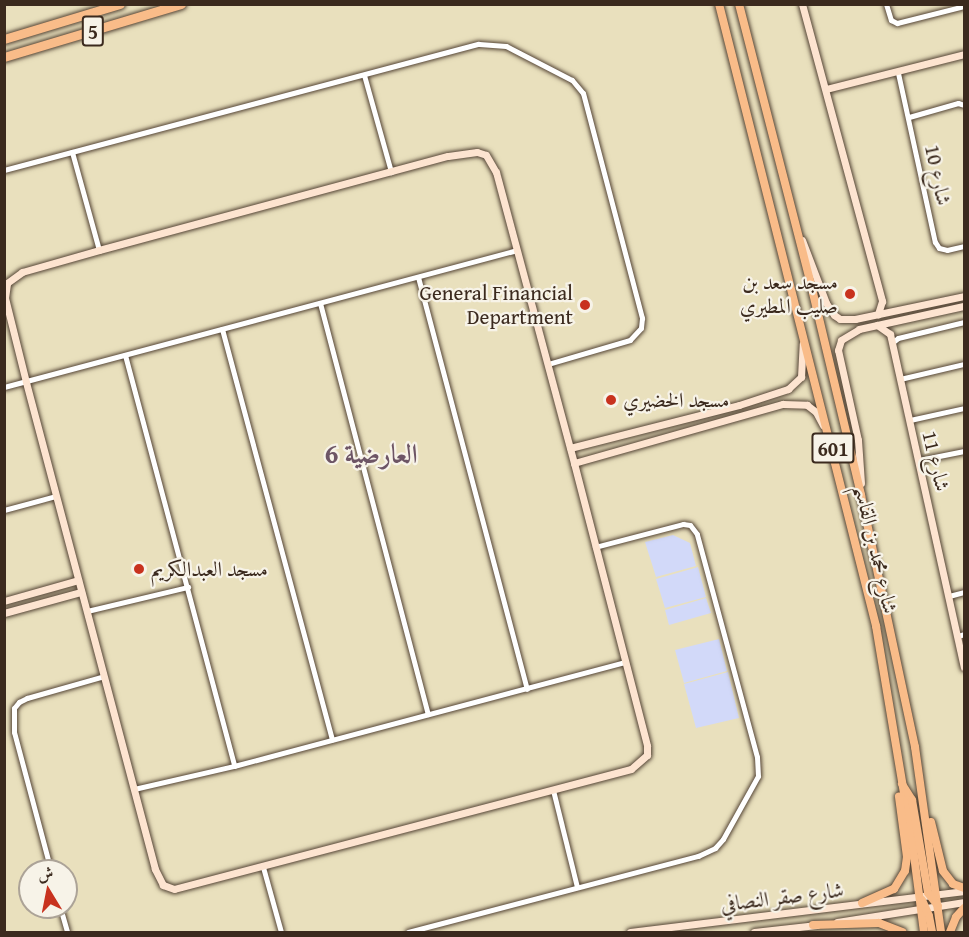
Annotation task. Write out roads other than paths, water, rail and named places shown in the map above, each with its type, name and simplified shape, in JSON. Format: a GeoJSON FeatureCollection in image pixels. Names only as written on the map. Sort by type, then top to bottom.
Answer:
{"type":"FeatureCollection","features":[{"type":"Feature","properties":{"kind":"highway","name":"5"},"geometry":{"type":"LineString","coordinates":[[4,39],[120,4]]}},
{"type":"Feature","properties":{"kind":"highway","name":"5"},"geometry":{"type":"LineString","coordinates":[[4,57],[180,4]]}},
{"type":"Feature","properties":{"kind":"main road","name":"شارع محمد بن القاسم"},"geometry":{"type":"LineString","coordinates":[[719,4],[876,626],[920,897],[924,909]]}},
{"type":"Feature","properties":{"kind":"main road","name":"شارع محمد بن القاسم"},"geometry":{"type":"LineString","coordinates":[[739,4],[796,225],[861,495],[910,723],[921,789],[933,896]]}},
{"type":"Feature","properties":{"kind":"main road"},"geometry":{"type":"LineString","coordinates":[[876,626],[881,620],[886,623],[901,703],[910,723]]}},
{"type":"Feature","properties":{"kind":"main road"},"geometry":{"type":"LineString","coordinates":[[901,783],[912,800],[933,896],[939,906],[941,933]]}},
{"type":"Feature","properties":{"kind":"main road"},"geometry":{"type":"LineString","coordinates":[[862,903],[894,889],[905,871],[907,857],[899,797],[901,783]]}},
{"type":"Feature","properties":{"kind":"main road"},"geometry":{"type":"LineString","coordinates":[[921,789],[943,871],[953,884],[964,890]]}},
{"type":"Feature","properties":{"kind":"main road"},"geometry":{"type":"LineString","coordinates":[[950,933],[956,916],[964,908]]}},
{"type":"Feature","properties":{"kind":"main road"},"geometry":{"type":"LineString","coordinates":[[924,909],[924,933]]}},
{"type":"Feature","properties":{"kind":"main road"},"geometry":{"type":"LineString","coordinates":[[924,909],[932,933]]}},
{"type":"Feature","properties":{"kind":"main road"},"geometry":{"type":"LineString","coordinates":[[813,925],[879,923],[902,933]]}},
{"type":"Feature","properties":{"kind":"street"},"geometry":{"type":"LineString","coordinates":[[802,4],[882,301],[878,314]]}},
{"type":"Feature","properties":{"kind":"street"},"geometry":{"type":"LineString","coordinates":[[886,4],[891,20],[897,23],[964,6]]}},
{"type":"Feature","properties":{"kind":"street"},"geometry":{"type":"LineString","coordinates":[[4,170],[478,44],[495,43],[572,80],[580,88],[642,318],[640,328],[630,340],[548,364]]}},
{"type":"Feature","properties":{"kind":"street"},"geometry":{"type":"LineString","coordinates":[[826,89],[898,73],[964,54]]}},
{"type":"Feature","properties":{"kind":"street","name":"شارع 10"},"geometry":{"type":"LineString","coordinates":[[898,73],[936,242],[939,248],[947,250],[964,246]]}},
{"type":"Feature","properties":{"kind":"street"},"geometry":{"type":"LineString","coordinates":[[364,75],[391,172]]}},
{"type":"Feature","properties":{"kind":"street"},"geometry":{"type":"LineString","coordinates":[[909,117],[958,103],[964,105]]}},
{"type":"Feature","properties":{"kind":"street"},"geometry":{"type":"LineString","coordinates":[[72,152],[99,250]]}},
{"type":"Feature","properties":{"kind":"street"},"geometry":{"type":"LineString","coordinates":[[477,152],[486,155],[496,172],[574,463],[647,746],[647,755],[631,770],[174,889],[163,885],[155,870],[5,298],[7,283],[22,272],[391,172],[455,155],[477,152]]}},
{"type":"Feature","properties":{"kind":"street"},"geometry":{"type":"LineString","coordinates":[[796,225],[826,303],[834,315],[848,320],[964,296]]}},
{"type":"Feature","properties":{"kind":"street"},"geometry":{"type":"LineString","coordinates":[[4,387],[517,250]]}},
{"type":"Feature","properties":{"kind":"street"},"geometry":{"type":"LineString","coordinates":[[418,276],[527,689]]}},
{"type":"Feature","properties":{"kind":"street"},"geometry":{"type":"LineString","coordinates":[[882,301],[894,311]]}},
{"type":"Feature","properties":{"kind":"street"},"geometry":{"type":"LineString","coordinates":[[320,303],[428,714]]}},
{"type":"Feature","properties":{"kind":"street"},"geometry":{"type":"LineString","coordinates":[[861,495],[858,440],[838,350],[845,335],[874,326],[964,306]]}},
{"type":"Feature","properties":{"kind":"street"},"geometry":{"type":"LineString","coordinates":[[869,316],[867,322],[890,334],[907,314],[903,309]]}},
{"type":"Feature","properties":{"kind":"street"},"geometry":{"type":"LineString","coordinates":[[893,347],[893,342],[898,338],[964,322]]}},
{"type":"Feature","properties":{"kind":"street"},"geometry":{"type":"LineString","coordinates":[[222,329],[332,740]]}},
{"type":"Feature","properties":{"kind":"street","name":"شارع 11"},"geometry":{"type":"LineString","coordinates":[[890,334],[949,596],[961,635],[964,667]]}},
{"type":"Feature","properties":{"kind":"street"},"geometry":{"type":"LineString","coordinates":[[570,448],[778,393],[794,386],[801,377],[803,336]]}},
{"type":"Feature","properties":{"kind":"street"},"geometry":{"type":"LineString","coordinates":[[125,355],[234,766]]}},
{"type":"Feature","properties":{"kind":"street"},"geometry":{"type":"LineString","coordinates":[[900,379],[964,364]]}},
{"type":"Feature","properties":{"kind":"street"},"geometry":{"type":"LineString","coordinates":[[778,393],[786,397],[783,404]]}},
{"type":"Feature","properties":{"kind":"street"},"geometry":{"type":"LineString","coordinates":[[574,463],[783,404],[807,405],[822,421],[860,558]]}},
{"type":"Feature","properties":{"kind":"street"},"geometry":{"type":"LineString","coordinates":[[910,420],[964,408]]}},
{"type":"Feature","properties":{"kind":"street"},"geometry":{"type":"LineString","coordinates":[[919,460],[964,454]]}},
{"type":"Feature","properties":{"kind":"street"},"geometry":{"type":"LineString","coordinates":[[4,510],[56,496]]}},
{"type":"Feature","properties":{"kind":"street"},"geometry":{"type":"LineString","coordinates":[[408,933],[698,856],[715,848],[758,777],[759,766],[697,534],[690,525],[682,524],[595,547]]}},
{"type":"Feature","properties":{"kind":"street"},"geometry":{"type":"LineString","coordinates":[[4,601],[78,580]]}},
{"type":"Feature","properties":{"kind":"street"},"geometry":{"type":"LineString","coordinates":[[87,611],[188,587]]}},
{"type":"Feature","properties":{"kind":"street"},"geometry":{"type":"LineString","coordinates":[[4,613],[81,592]]}},
{"type":"Feature","properties":{"kind":"street"},"geometry":{"type":"LineString","coordinates":[[949,596],[964,592]]}},
{"type":"Feature","properties":{"kind":"street"},"geometry":{"type":"LineString","coordinates":[[134,789],[234,766],[625,662]]}},
{"type":"Feature","properties":{"kind":"street"},"geometry":{"type":"LineString","coordinates":[[48,859],[14,732],[14,708],[27,698],[104,676]]}},
{"type":"Feature","properties":{"kind":"street"},"geometry":{"type":"LineString","coordinates":[[553,790],[577,887]]}},
{"type":"Feature","properties":{"kind":"street"},"geometry":{"type":"LineString","coordinates":[[262,867],[281,933]]}},
{"type":"Feature","properties":{"kind":"street","name":"شارع صقر النصافي"},"geometry":{"type":"LineString","coordinates":[[630,933],[933,896],[964,890]]}},
{"type":"Feature","properties":{"kind":"street","name":"شارع صقر النصافي"},"geometry":{"type":"LineString","coordinates":[[754,933],[964,902]]}},
{"type":"Feature","properties":{"kind":"place","name":"مسجد سعد بن صليب المطيري"},"geometry":{"type":"Point","coordinates":[850,294]}},
{"type":"Feature","properties":{"kind":"place","name":"General Financial Department"},"geometry":{"type":"Point","coordinates":[585,305]}},
{"type":"Feature","properties":{"kind":"place","name":"مسجد الخضيري"},"geometry":{"type":"Point","coordinates":[611,400]}},
{"type":"Feature","properties":{"kind":"place","name":"مسجد العبدالكريم"},"geometry":{"type":"Point","coordinates":[139,569]}},
{"type":"Feature","properties":{"kind":"district","name":"العارضية 6"},"geometry":{"type":"Point","coordinates":[371,454]}}]}
